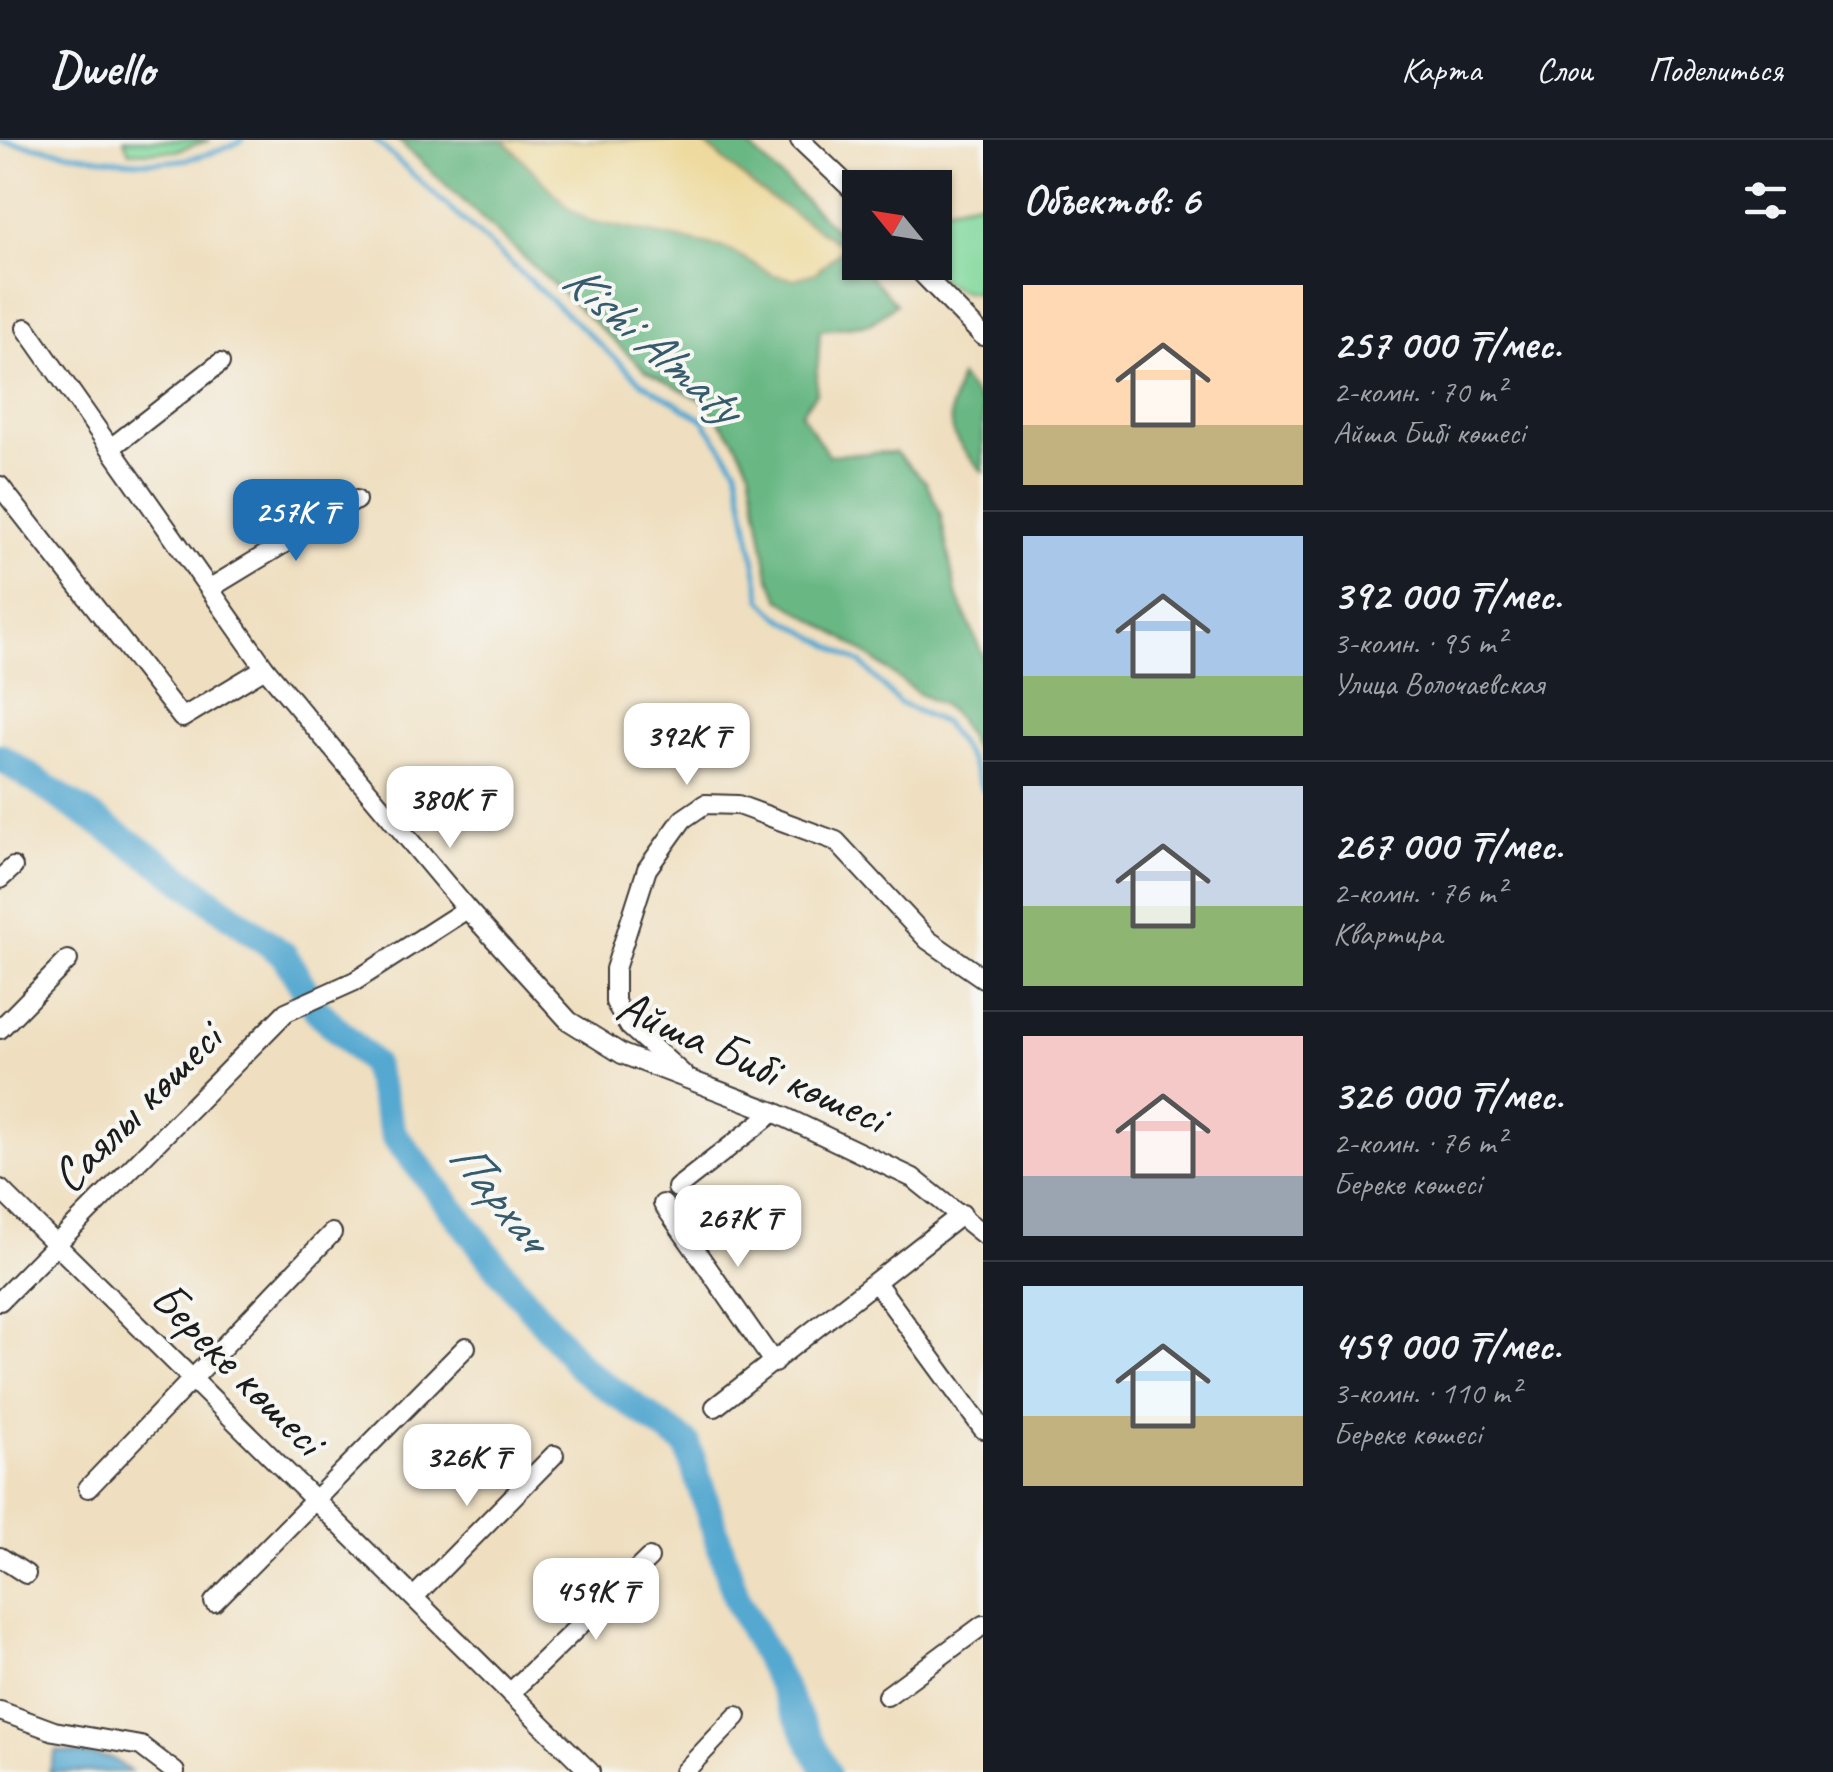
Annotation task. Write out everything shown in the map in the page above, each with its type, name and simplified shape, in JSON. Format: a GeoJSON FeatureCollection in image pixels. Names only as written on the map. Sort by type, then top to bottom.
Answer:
{"type":"FeatureCollection","features":[{"type":"Feature","properties":{"kind":"street"},"geometry":{"type":"LineString","coordinates":[[800,140],[842,180]]}},
{"type":"Feature","properties":{"kind":"street"},"geometry":{"type":"LineString","coordinates":[[929,280],[983,336]]}},
{"type":"Feature","properties":{"kind":"street","name":"Айша Бибі көшесі"},"geometry":{"type":"LineString","coordinates":[[26,328],[266,668],[467,908],[570,1021],[622,1054],[692,1084],[774,1112],[913,1178],[983,1234]]}},
{"type":"Feature","properties":{"kind":"street"},"geometry":{"type":"LineString","coordinates":[[112,447],[220,363]]}},
{"type":"Feature","properties":{"kind":"street"},"geometry":{"type":"LineString","coordinates":[[0,486],[182,718],[266,668]]}},
{"type":"Feature","properties":{"kind":"street"},"geometry":{"type":"LineString","coordinates":[[212,588],[356,500]]}},
{"type":"Feature","properties":{"kind":"street"},"geometry":{"type":"LineString","coordinates":[[692,1084],[629,1026],[615,1002],[616,970],[647,870],[684,819],[705,804],[738,804],[836,841],[928,940],[983,978]]}},
{"type":"Feature","properties":{"kind":"street","name":"Саялы көшесі"},"geometry":{"type":"LineString","coordinates":[[0,1301],[286,1012],[355,982],[467,908]]}},
{"type":"Feature","properties":{"kind":"street"},"geometry":{"type":"LineString","coordinates":[[0,1029],[68,960]]}},
{"type":"Feature","properties":{"kind":"street"},"geometry":{"type":"LineString","coordinates":[[677,1188],[774,1112]]}},
{"type":"Feature","properties":{"kind":"street","name":"Береке көшесі"},"geometry":{"type":"LineString","coordinates":[[0,1189],[590,1772]]}},
{"type":"Feature","properties":{"kind":"street"},"geometry":{"type":"LineString","coordinates":[[663,1204],[774,1364]]}},
{"type":"Feature","properties":{"kind":"street"},"geometry":{"type":"LineString","coordinates":[[715,1407],[962,1214]]}},
{"type":"Feature","properties":{"kind":"street"},"geometry":{"type":"LineString","coordinates":[[88,1488],[332,1233]]}},
{"type":"Feature","properties":{"kind":"street"},"geometry":{"type":"LineString","coordinates":[[877,1284],[983,1429]]}},
{"type":"Feature","properties":{"kind":"street"},"geometry":{"type":"LineString","coordinates":[[214,1602],[466,1347]]}},
{"type":"Feature","properties":{"kind":"street"},"geometry":{"type":"LineString","coordinates":[[414,1597],[554,1455]]}},
{"type":"Feature","properties":{"kind":"street"},"geometry":{"type":"LineString","coordinates":[[0,1557],[26,1574]]}},
{"type":"Feature","properties":{"kind":"street"},"geometry":{"type":"LineString","coordinates":[[510,1693],[648,1558]]}},
{"type":"Feature","properties":{"kind":"street"},"geometry":{"type":"LineString","coordinates":[[887,1696],[983,1625]]}},
{"type":"Feature","properties":{"kind":"street"},"geometry":{"type":"LineString","coordinates":[[0,1710],[54,1731],[141,1746],[175,1772]]}},
{"type":"Feature","properties":{"kind":"street"},"geometry":{"type":"LineString","coordinates":[[684,1772],[737,1716]]}},
{"type":"Feature","properties":{"kind":"green space"},"geometry":{"type":"Polygon","coordinates":[[[124,140],[210,140],[175,151],[129,152],[124,140]]]}},
{"type":"Feature","properties":{"kind":"green space"},"geometry":{"type":"Polygon","coordinates":[[[398,140],[504,140],[572,210],[590,221],[726,248],[774,275],[815,273],[842,249],[842,280],[874,280],[896,304],[870,324],[820,330],[816,393],[801,413],[828,455],[895,452],[926,482],[940,512],[956,593],[983,656],[983,765],[957,718],[943,705],[919,694],[857,647],[780,599],[769,576],[750,469],[734,439],[703,401],[646,371],[398,140]]]}},
{"type":"Feature","properties":{"kind":"green space"},"geometry":{"type":"Polygon","coordinates":[[[700,140],[743,140],[839,233],[842,246],[758,190],[700,140]]]}},
{"type":"Feature","properties":{"kind":"green space"},"geometry":{"type":"Polygon","coordinates":[[[983,200],[983,290],[966,292],[942,280],[952,280],[952,206],[983,200]]]}},
{"type":"Feature","properties":{"kind":"green space"},"geometry":{"type":"Polygon","coordinates":[[[960,377],[983,406],[983,472],[952,429],[952,407],[960,377]]]}},
{"type":"Feature","properties":{"kind":"sand"},"geometry":{"type":"Polygon","coordinates":[[[504,140],[700,140],[758,190],[842,249],[815,273],[794,279],[774,275],[726,248],[590,221],[572,211],[504,140]]]}},
{"type":"Feature","properties":{"kind":"water"},"geometry":{"type":"Polygon","coordinates":[[[56,1751],[112,1758],[131,1772],[49,1772],[56,1751]]]}},
{"type":"Feature","properties":{"kind":"waterway","name":"Kіshі Almaty"},"geometry":{"type":"LineString","coordinates":[[0,141],[93,157],[152,162],[213,153],[243,140]]}},
{"type":"Feature","properties":{"kind":"waterway","name":"Kіshі Almaty"},"geometry":{"type":"LineString","coordinates":[[375,140],[641,382],[702,419],[737,468],[762,600],[778,616],[861,663],[899,703],[944,723],[970,760],[983,790]]}},
{"type":"Feature","properties":{"kind":"waterway","name":"Пархач"},"geometry":{"type":"LineString","coordinates":[[0,757],[160,863],[284,955],[317,1010],[372,1063],[394,1135],[500,1270],[581,1368],[687,1444],[738,1602],[826,1772]]}}]}
